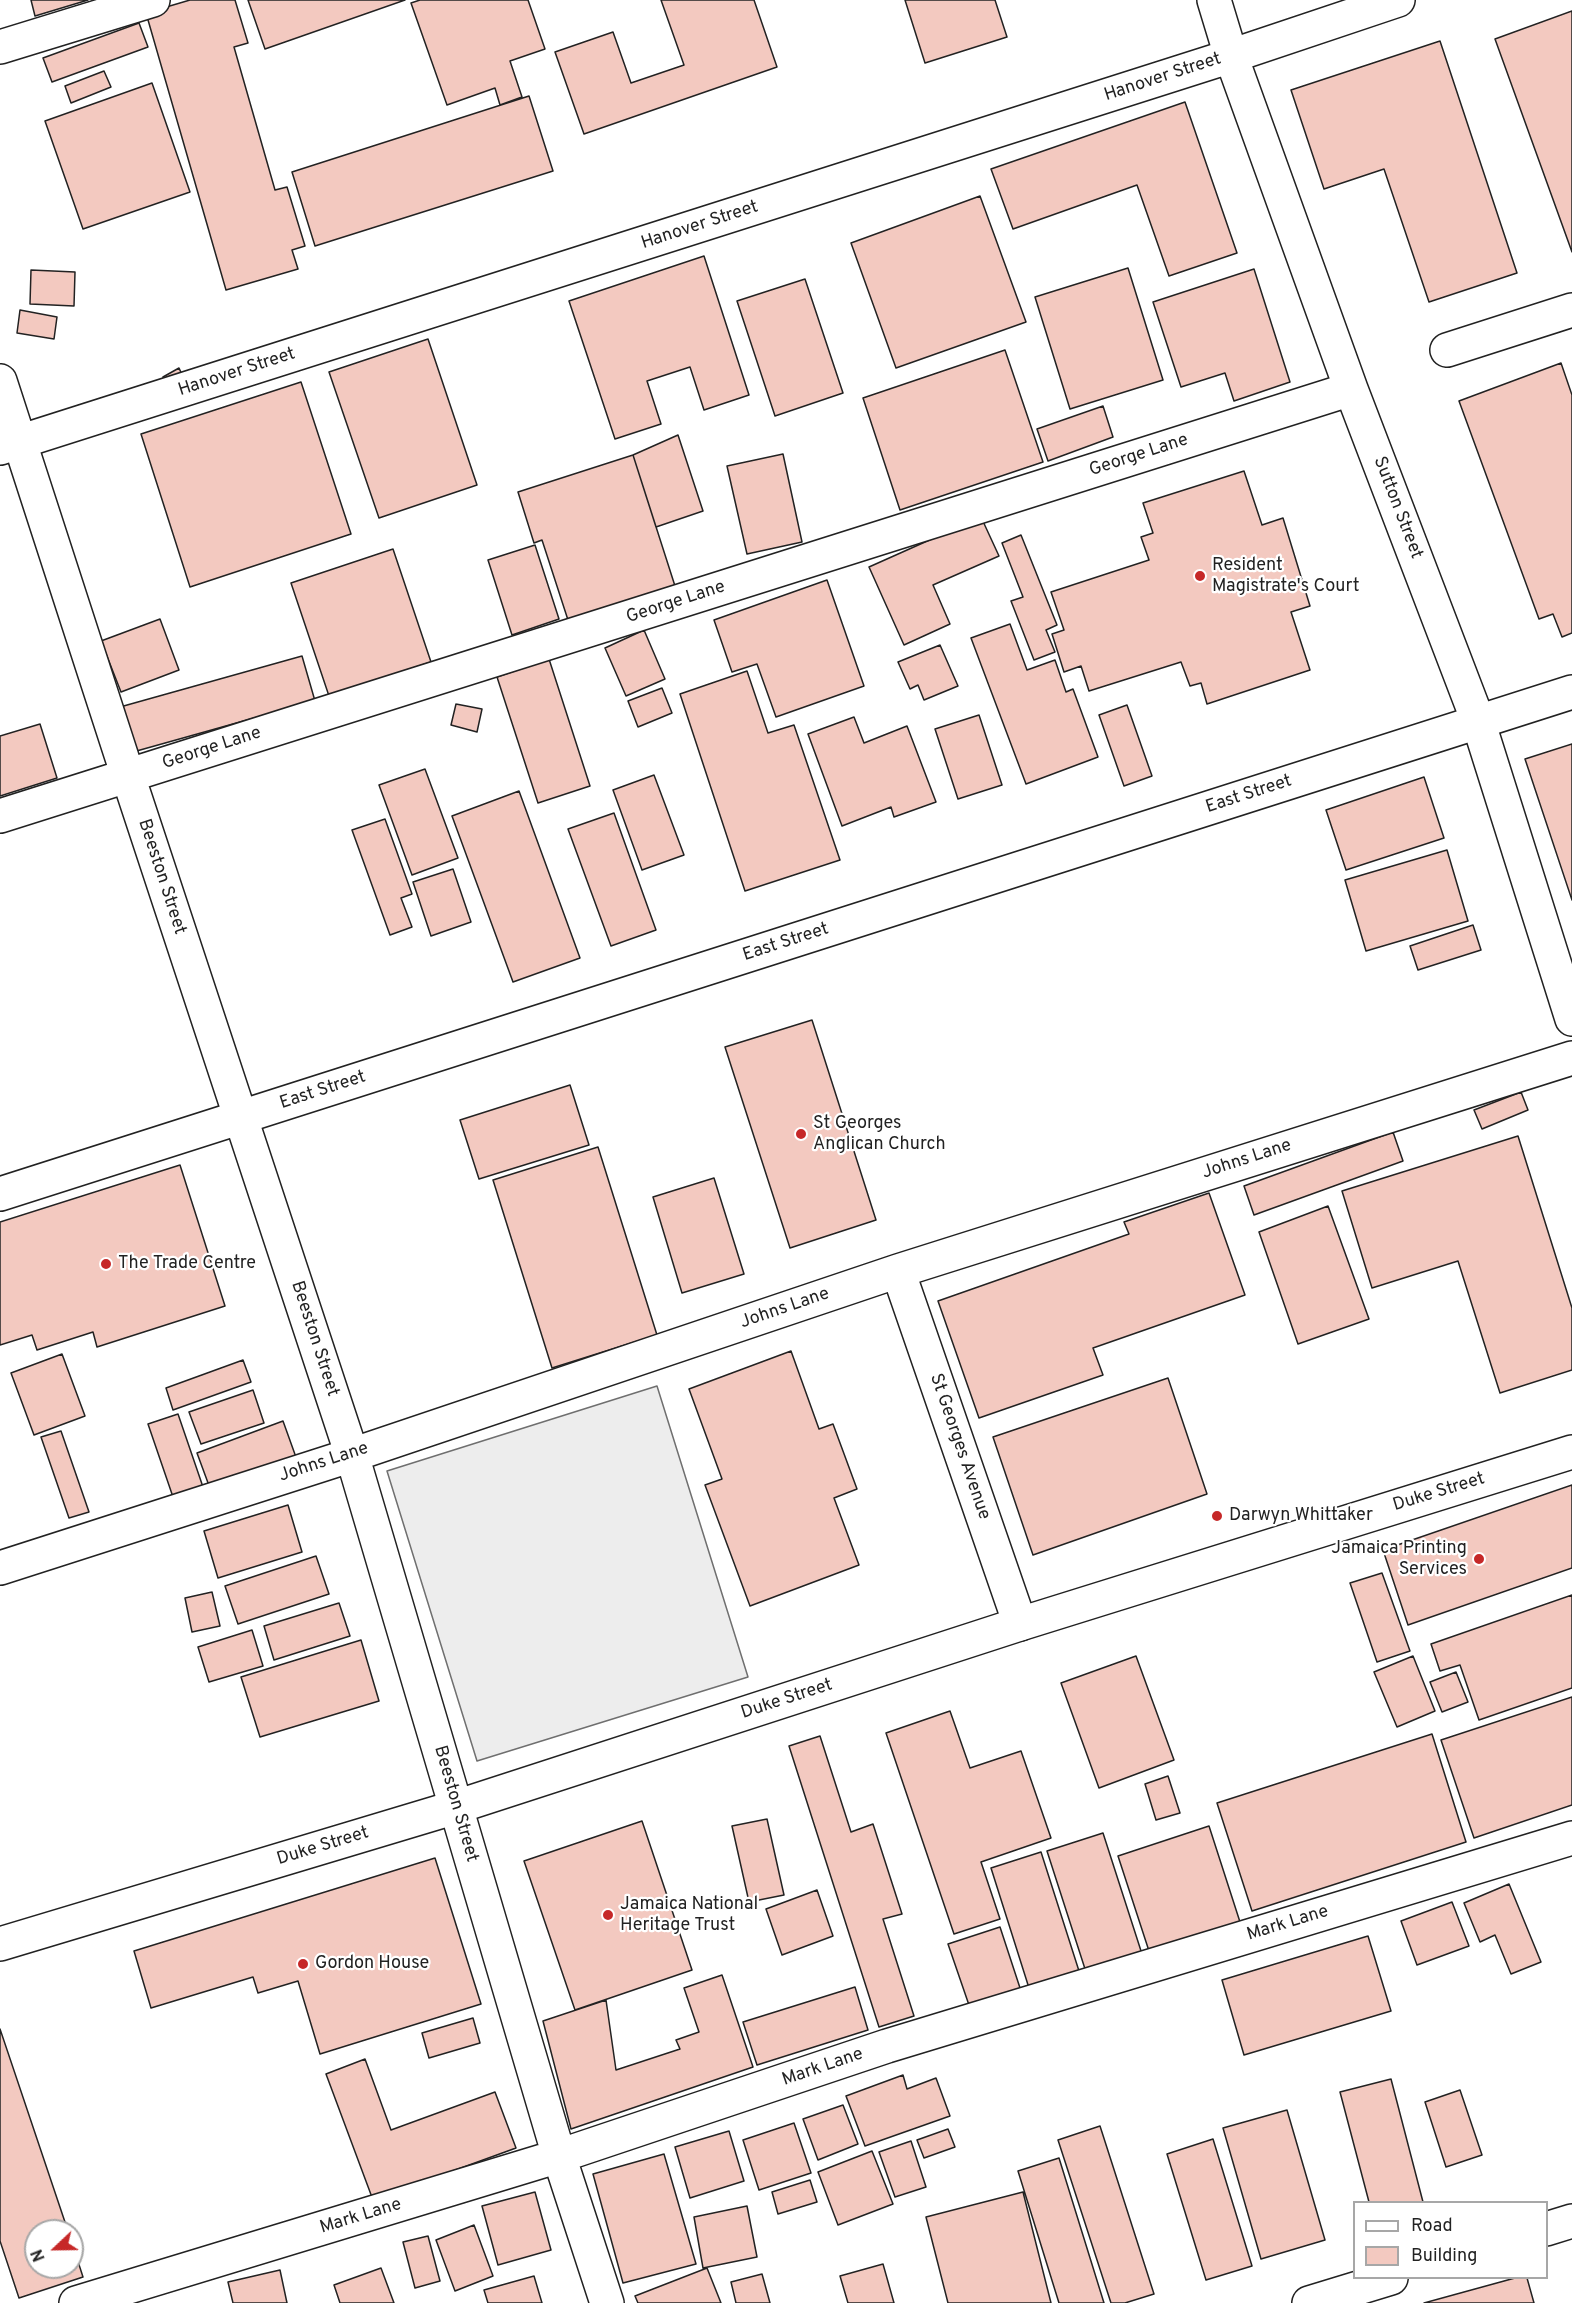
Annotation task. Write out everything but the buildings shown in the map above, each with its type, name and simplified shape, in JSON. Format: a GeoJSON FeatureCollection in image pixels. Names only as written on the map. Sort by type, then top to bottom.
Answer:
{"type":"FeatureCollection","features":[{"type":"Feature","properties":{"kind":"street"},"geometry":{"type":"LineString","coordinates":[[0,47],[153,0]]}},
{"type":"Feature","properties":{"kind":"street","name":"Sutton Street"},"geometry":{"type":"LineString","coordinates":[[1214,0],[1231,56],[1351,389],[1478,721],[1572,1018]]}},
{"type":"Feature","properties":{"kind":"street","name":"Hanover Street"},"geometry":{"type":"LineString","coordinates":[[10,446],[1231,56],[1398,0]]}},
{"type":"Feature","properties":{"kind":"street"},"geometry":{"type":"LineString","coordinates":[[1447,350],[1572,310]]}},
{"type":"Feature","properties":{"kind":"street","name":"Beeston Street"},"geometry":{"type":"LineString","coordinates":[[0,381],[10,446],[128,776],[352,1455],[559,2156],[607,2303]]}},
{"type":"Feature","properties":{"kind":"street","name":"George Lane"},"geometry":{"type":"LineString","coordinates":[[0,816],[1351,389]]}},
{"type":"Feature","properties":{"kind":"street","name":"East Street"},"geometry":{"type":"LineString","coordinates":[[0,1194],[1572,692]]}},
{"type":"Feature","properties":{"kind":"street","name":"Johns Lane"},"geometry":{"type":"LineString","coordinates":[[0,1568],[352,1455],[898,1271],[1572,1058]]}},
{"type":"Feature","properties":{"kind":"street","name":"St Georges Avenue"},"geometry":{"type":"LineString","coordinates":[[898,1271],[1020,1624]]}},
{"type":"Feature","properties":{"kind":"street","name":"Duke Street"},"geometry":{"type":"LineString","coordinates":[[0,1944],[456,1807],[1020,1624],[1572,1452]]}},
{"type":"Feature","properties":{"kind":"street","name":"Mark Lane"},"geometry":{"type":"LineString","coordinates":[[76,2303],[559,2156],[887,2046],[1572,1838]]}},
{"type":"Feature","properties":{"kind":"street"},"geometry":{"type":"LineString","coordinates":[[1548,2228],[1572,2221]]}},
{"type":"Feature","properties":{"kind":"street"},"geometry":{"type":"LineString","coordinates":[[1309,2303],[1385,2279]]}},
{"type":"Feature","properties":{"kind":"shaded area"},"geometry":{"type":"Polygon","coordinates":[[[657,1386],[748,1677],[477,1761],[387,1471],[657,1386]]]}},
{"type":"Feature","properties":{"kind":"place","name":"Resident Magistrate's Court"},"geometry":{"type":"Point","coordinates":[1200,576]}},
{"type":"Feature","properties":{"kind":"place","name":"St Georges Anglican Church"},"geometry":{"type":"Point","coordinates":[801,1134]}},
{"type":"Feature","properties":{"kind":"place","name":"The Trade Centre"},"geometry":{"type":"Point","coordinates":[106,1264]}},
{"type":"Feature","properties":{"kind":"place","name":"Darwyn Whittaker"},"geometry":{"type":"Point","coordinates":[1217,1516]}},
{"type":"Feature","properties":{"kind":"place","name":"Jamaica Printing Services"},"geometry":{"type":"Point","coordinates":[1479,1559]}},
{"type":"Feature","properties":{"kind":"place","name":"Jamaica National Heritage Trust"},"geometry":{"type":"Point","coordinates":[608,1915]}},
{"type":"Feature","properties":{"kind":"place","name":"Gordon House"},"geometry":{"type":"Point","coordinates":[303,1964]}}]}
